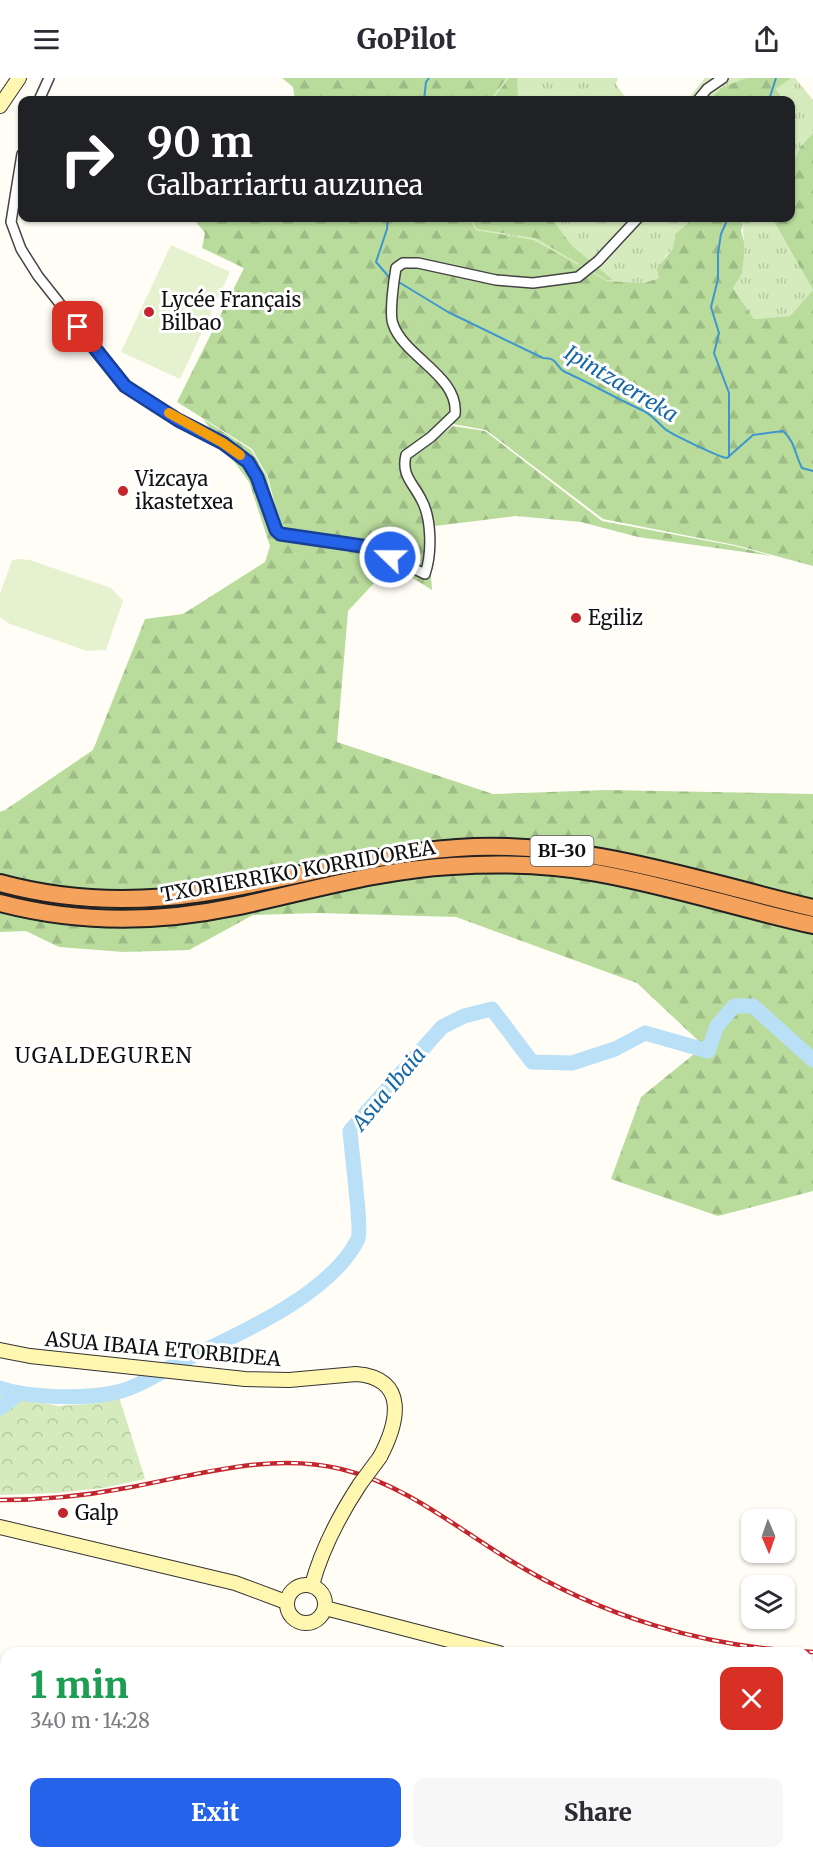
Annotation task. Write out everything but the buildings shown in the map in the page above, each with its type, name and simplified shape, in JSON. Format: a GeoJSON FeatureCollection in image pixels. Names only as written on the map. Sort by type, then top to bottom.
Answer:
{"type":"FeatureCollection","features":[{"type":"Feature","properties":{"kind":"highway","name":"TXORIERRIKO KORRIDOREA"},"geometry":{"type":"LineString","coordinates":[[0,883],[33,891],[79,897],[155,898],[204,892],[421,851],[523,847],[579,852],[611,858],[813,908]]}},
{"type":"Feature","properties":{"kind":"highway","name":"TXORIERRIKO KORRIDOREA"},"geometry":{"type":"LineString","coordinates":[[0,903],[79,917],[148,918],[233,908],[396,872],[452,866],[510,864],[570,869],[606,875],[813,925]]}},
{"type":"Feature","properties":{"kind":"street"},"geometry":{"type":"LineString","coordinates":[[0,93],[12,78]]}},
{"type":"Feature","properties":{"kind":"street"},"geometry":{"type":"LineString","coordinates":[[0,106],[20,78]]}},
{"type":"Feature","properties":{"kind":"street"},"geometry":{"type":"LineString","coordinates":[[41,96],[50,78]]}},
{"type":"Feature","properties":{"kind":"street"},"geometry":{"type":"LineString","coordinates":[[701,96],[723,78]]}},
{"type":"Feature","properties":{"kind":"street"},"geometry":{"type":"LineString","coordinates":[[18,181],[12,222],[18,242],[38,276],[125,386],[178,420],[223,443],[248,462],[257,477],[276,530],[280,534],[369,547],[425,574],[428,567],[429,539],[423,501],[408,478],[403,465],[406,455],[431,437],[455,414],[456,402],[445,384],[400,338],[392,322],[396,268],[403,263],[418,263],[496,280],[533,283],[578,277],[598,261],[634,222]]}},
{"type":"Feature","properties":{"kind":"street","name":"ASUA IBAIA ETORBIDEA"},"geometry":{"type":"LineString","coordinates":[[0,1350],[70,1361],[266,1381],[356,1374],[376,1378],[388,1387],[395,1405],[396,1418],[391,1433],[380,1457],[360,1484],[329,1536],[312,1586]]}},
{"type":"Feature","properties":{"kind":"street"},"geometry":{"type":"LineString","coordinates":[[0,1527],[235,1583],[286,1602]]}},
{"type":"Feature","properties":{"kind":"street"},"geometry":{"type":"LineString","coordinates":[[301,1585],[312,1586],[317,1588],[324,1597],[325,1608],[318,1619],[306,1624],[294,1620],[289,1615],[286,1602],[291,1591],[301,1585]]}},
{"type":"Feature","properties":{"kind":"street"},"geometry":{"type":"LineString","coordinates":[[325,1608],[476,1647]]}},
{"type":"Feature","properties":{"kind":"green space"},"geometry":{"type":"Polygon","coordinates":[[[282,78],[507,78],[493,96],[294,96],[293,87],[282,78]]]}},
{"type":"Feature","properties":{"kind":"green space"},"geometry":{"type":"Polygon","coordinates":[[[507,78],[618,78],[616,84],[624,96],[493,96],[507,78]]]}},
{"type":"Feature","properties":{"kind":"green space"},"geometry":{"type":"Polygon","coordinates":[[[509,78],[517,78],[518,96],[495,96],[509,78]]]}},
{"type":"Feature","properties":{"kind":"green space"},"geometry":{"type":"Polygon","coordinates":[[[705,78],[746,78],[721,88],[713,96],[690,96],[705,78]]]}},
{"type":"Feature","properties":{"kind":"green space"},"geometry":{"type":"Polygon","coordinates":[[[746,78],[790,78],[776,89],[780,96],[713,96],[721,88],[746,78]]]}},
{"type":"Feature","properties":{"kind":"green space"},"geometry":{"type":"Polygon","coordinates":[[[790,78],[795,78],[813,100],[813,133],[800,147],[795,159],[795,96],[780,96],[776,89],[790,78]]]}},
{"type":"Feature","properties":{"kind":"green space"},"geometry":{"type":"Polygon","coordinates":[[[813,133],[813,290],[774,222],[795,222],[795,159],[800,147],[813,133]]]}},
{"type":"Feature","properties":{"kind":"green space"},"geometry":{"type":"Polygon","coordinates":[[[196,222],[471,222],[476,230],[534,240],[607,281],[644,283],[659,278],[657,269],[673,248],[675,234],[688,222],[744,222],[741,231],[744,242],[742,273],[733,288],[754,319],[790,316],[813,290],[813,566],[735,545],[603,519],[486,430],[453,424],[404,461],[419,500],[429,549],[432,590],[398,569],[360,551],[281,530],[268,477],[252,449],[177,402],[244,268],[202,248],[205,233],[196,222]]]}},
{"type":"Feature","properties":{"kind":"green space"},"geometry":{"type":"Polygon","coordinates":[[[471,222],[688,222],[675,234],[673,248],[665,257],[659,278],[644,283],[607,281],[534,240],[476,230],[471,222]]]}},
{"type":"Feature","properties":{"kind":"green space"},"geometry":{"type":"Polygon","coordinates":[[[473,222],[554,222],[572,246],[613,280],[607,280],[535,238],[477,229],[473,222]]]}},
{"type":"Feature","properties":{"kind":"green space"},"geometry":{"type":"Polygon","coordinates":[[[744,222],[774,222],[813,290],[790,316],[754,319],[733,288],[743,263],[744,222]]]}},
{"type":"Feature","properties":{"kind":"green space"},"geometry":{"type":"Polygon","coordinates":[[[171,245],[230,272],[180,379],[121,352],[171,245]]]}},
{"type":"Feature","properties":{"kind":"green space"},"geometry":{"type":"Polygon","coordinates":[[[203,419],[251,450],[267,477],[280,531],[360,552],[390,566],[348,611],[337,742],[493,794],[606,790],[813,794],[813,1191],[718,1216],[611,1179],[641,1097],[704,1046],[637,983],[456,917],[318,913],[253,915],[189,950],[124,952],[59,947],[26,931],[0,932],[0,812],[93,750],[145,619],[183,614],[265,562],[270,546],[249,482],[203,419]]]}},
{"type":"Feature","properties":{"kind":"green space"},"geometry":{"type":"Polygon","coordinates":[[[453,426],[485,431],[602,521],[735,546],[772,556],[638,537],[581,522],[516,516],[427,527],[420,500],[405,462],[453,426]]]}},
{"type":"Feature","properties":{"kind":"green space"},"geometry":{"type":"Polygon","coordinates":[[[12,560],[30,560],[111,588],[123,601],[106,650],[87,651],[10,624],[0,617],[0,594],[12,560]]]}},
{"type":"Feature","properties":{"kind":"green space"},"geometry":{"type":"Polygon","coordinates":[[[0,1395],[59,1406],[88,1404],[119,1397],[145,1479],[103,1488],[56,1493],[0,1495],[0,1395]]]}},
{"type":"Feature","properties":{"kind":"waterway","name":"Ipintzaerreka"},"geometry":{"type":"LineString","coordinates":[[424,96],[426,82],[429,78]]}},
{"type":"Feature","properties":{"kind":"waterway"},"geometry":{"type":"LineString","coordinates":[[770,96],[776,78]]}},
{"type":"Feature","properties":{"kind":"waterway","name":"Ipintzaerreka"},"geometry":{"type":"LineString","coordinates":[[388,222],[376,262],[389,277]]}},
{"type":"Feature","properties":{"kind":"waterway"},"geometry":{"type":"LineString","coordinates":[[726,222],[721,234],[718,279],[711,307],[719,333],[714,353],[729,393],[729,457]]}},
{"type":"Feature","properties":{"kind":"waterway","name":"Ipintzaerreka"},"geometry":{"type":"LineString","coordinates":[[397,281],[448,312],[543,358],[552,359],[565,372],[644,411],[669,432],[706,450],[727,458],[753,435],[783,431],[792,444],[802,468],[813,471]]}},
{"type":"Feature","properties":{"kind":"waterway","name":"Asua Ibaia"},"geometry":{"type":"LineString","coordinates":[[0,1388],[27,1394],[60,1397],[94,1396],[128,1389],[252,1327],[304,1296],[326,1279],[345,1260],[358,1239],[350,1131],[442,1027],[464,1016],[492,1009],[532,1062],[572,1063],[615,1049],[645,1033],[708,1051],[717,1026],[734,1006],[753,1006],[813,1060]]}},
{"type":"Feature","properties":{"kind":"waterway"},"geometry":{"type":"LineString","coordinates":[[0,1408],[20,1393]]}},
{"type":"Feature","properties":{"kind":"railway"},"geometry":{"type":"LineString","coordinates":[[0,1500],[95,1493],[260,1464],[314,1464],[341,1469],[364,1476],[407,1495],[508,1559],[579,1597],[616,1612],[693,1636],[757,1647]]}},
{"type":"Feature","properties":{"kind":"slow traffic"},"geometry":{"type":"LineString","coordinates":[[169,413],[240,455]]}},
{"type":"Feature","properties":{"kind":"place","name":"Lycée Français Bilbao"},"geometry":{"type":"Point","coordinates":[149,312]}},
{"type":"Feature","properties":{"kind":"place","name":"Vizcaya ikastetxea"},"geometry":{"type":"Point","coordinates":[123,491]}},
{"type":"Feature","properties":{"kind":"place","name":"Egiliz"},"geometry":{"type":"Point","coordinates":[576,618]}},
{"type":"Feature","properties":{"kind":"place","name":"Galp"},"geometry":{"type":"Point","coordinates":[63,1513]}},
{"type":"Feature","properties":{"kind":"district","name":"UGALDEGUREN"},"geometry":{"type":"Point","coordinates":[104,1056]}},
{"type":"Feature","properties":{"kind":"route"},"geometry":{"type":"LineString","coordinates":[[78,327],[125,386],[178,420],[223,443],[248,462],[257,477],[276,530],[280,534],[369,547],[390,557]]}}]}
